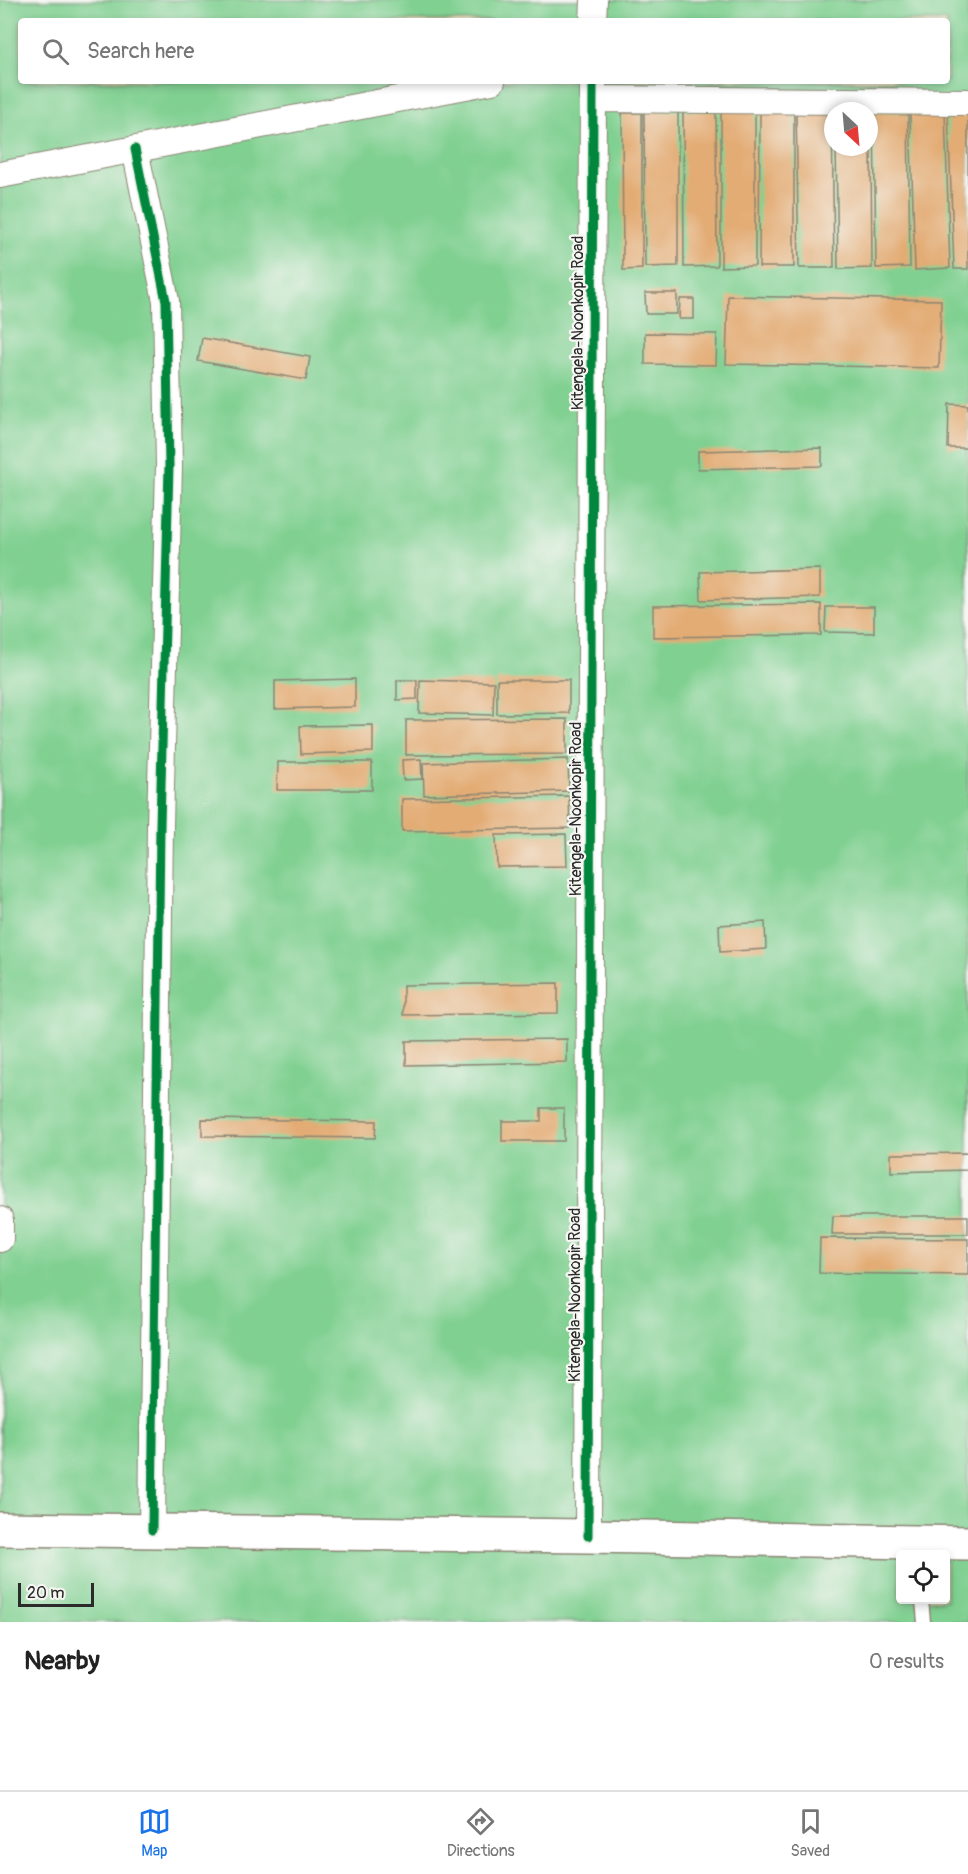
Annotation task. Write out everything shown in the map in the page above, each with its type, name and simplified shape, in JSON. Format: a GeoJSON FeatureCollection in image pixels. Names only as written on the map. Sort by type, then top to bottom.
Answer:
{"type":"FeatureCollection","features":[{"type":"Feature","properties":{"kind":"street"},"geometry":{"type":"LineString","coordinates":[[593,18],[594,0]]}},
{"type":"Feature","properties":{"kind":"street"},"geometry":{"type":"LineString","coordinates":[[0,175],[476,84]]}},
{"type":"Feature","properties":{"kind":"street"},"geometry":{"type":"LineString","coordinates":[[593,90],[968,102]]}},
{"type":"Feature","properties":{"kind":"street","name":"Kitengela-Noonkopir Road"},"geometry":{"type":"LineString","coordinates":[[588,1536],[593,90]]}},
{"type":"Feature","properties":{"kind":"street"},"geometry":{"type":"LineString","coordinates":[[135,149],[166,301],[169,466],[159,826],[153,1530]]}},
{"type":"Feature","properties":{"kind":"street"},"geometry":{"type":"LineString","coordinates":[[0,1220],[0,1239]]}},
{"type":"Feature","properties":{"kind":"street"},"geometry":{"type":"LineString","coordinates":[[0,1530],[588,1536],[919,1548],[968,1543]]}},
{"type":"Feature","properties":{"kind":"lane"},"geometry":{"type":"LineString","coordinates":[[922,1604],[924,1622]]}},
{"type":"Feature","properties":{"kind":"green space"},"geometry":{"type":"Polygon","coordinates":[[[0,0],[968,0],[968,1622],[0,1622],[0,0]]]}},
{"type":"Feature","properties":{"kind":"building"},"geometry":{"type":"Polygon","coordinates":[[[721,110],[755,111],[755,266],[721,267],[721,110]]]}},
{"type":"Feature","properties":{"kind":"building"},"geometry":{"type":"Polygon","coordinates":[[[644,111],[678,111],[678,266],[645,267],[644,111]]]}},
{"type":"Feature","properties":{"kind":"building"},"geometry":{"type":"Polygon","coordinates":[[[683,111],[716,111],[717,266],[684,267],[683,111]]]}},
{"type":"Feature","properties":{"kind":"building"},"geometry":{"type":"Polygon","coordinates":[[[945,111],[950,268],[915,270],[910,113],[945,111]]]}},
{"type":"Feature","properties":{"kind":"building"},"geometry":{"type":"Polygon","coordinates":[[[968,111],[968,269],[954,269],[948,112],[968,111]]]}},
{"type":"Feature","properties":{"kind":"building"},"geometry":{"type":"Polygon","coordinates":[[[760,112],[794,112],[794,267],[759,267],[760,112]]]}},
{"type":"Feature","properties":{"kind":"building"},"geometry":{"type":"Polygon","coordinates":[[[824,112],[824,156],[833,156],[834,268],[799,268],[796,113],[824,112]]]}},
{"type":"Feature","properties":{"kind":"building"},"geometry":{"type":"Polygon","coordinates":[[[878,112],[908,112],[910,267],[876,268],[875,156],[878,156],[878,112]]]}},
{"type":"Feature","properties":{"kind":"building"},"geometry":{"type":"Polygon","coordinates":[[[622,113],[642,113],[642,269],[623,270],[622,113]]]}},
{"type":"Feature","properties":{"kind":"building"},"geometry":{"type":"Polygon","coordinates":[[[836,156],[871,156],[872,268],[838,269],[836,156]]]}},
{"type":"Feature","properties":{"kind":"building"},"geometry":{"type":"Polygon","coordinates":[[[645,293],[677,293],[677,314],[646,314],[645,293]]]}},
{"type":"Feature","properties":{"kind":"building"},"geometry":{"type":"Polygon","coordinates":[[[728,296],[941,300],[939,368],[726,364],[728,296]]]}},
{"type":"Feature","properties":{"kind":"building"},"geometry":{"type":"Polygon","coordinates":[[[680,299],[694,299],[694,319],[679,319],[680,299]]]}},
{"type":"Feature","properties":{"kind":"building"},"geometry":{"type":"Polygon","coordinates":[[[645,333],[717,334],[716,365],[645,364],[645,333]]]}},
{"type":"Feature","properties":{"kind":"building"},"geometry":{"type":"Polygon","coordinates":[[[202,338],[310,357],[306,380],[198,361],[202,338]]]}},
{"type":"Feature","properties":{"kind":"building"},"geometry":{"type":"Polygon","coordinates":[[[949,404],[968,405],[968,448],[948,448],[949,404]]]}},
{"type":"Feature","properties":{"kind":"building"},"geometry":{"type":"Polygon","coordinates":[[[822,448],[822,466],[698,469],[698,451],[822,448]]]}},
{"type":"Feature","properties":{"kind":"building"},"geometry":{"type":"Polygon","coordinates":[[[820,569],[820,597],[701,600],[700,572],[820,569]]]}},
{"type":"Feature","properties":{"kind":"building"},"geometry":{"type":"Polygon","coordinates":[[[821,604],[821,635],[653,637],[653,606],[821,604]]]}},
{"type":"Feature","properties":{"kind":"building"},"geometry":{"type":"Polygon","coordinates":[[[826,607],[874,607],[874,633],[825,632],[826,607]]]}},
{"type":"Feature","properties":{"kind":"building"},"geometry":{"type":"Polygon","coordinates":[[[355,679],[355,707],[275,709],[275,681],[355,679]]]}},
{"type":"Feature","properties":{"kind":"building"},"geometry":{"type":"Polygon","coordinates":[[[397,680],[417,680],[417,699],[397,700],[397,680]]]}},
{"type":"Feature","properties":{"kind":"building"},"geometry":{"type":"Polygon","coordinates":[[[420,680],[494,682],[493,715],[419,713],[420,680]]]}},
{"type":"Feature","properties":{"kind":"building"},"geometry":{"type":"Polygon","coordinates":[[[497,680],[569,680],[569,713],[497,714],[497,680]]]}},
{"type":"Feature","properties":{"kind":"building"},"geometry":{"type":"Polygon","coordinates":[[[567,719],[567,754],[406,755],[406,720],[567,719]]]}},
{"type":"Feature","properties":{"kind":"building"},"geometry":{"type":"Polygon","coordinates":[[[373,725],[373,752],[301,754],[300,726],[373,725]]]}},
{"type":"Feature","properties":{"kind":"building"},"geometry":{"type":"Polygon","coordinates":[[[421,759],[422,779],[403,780],[402,760],[421,759]]]}},
{"type":"Feature","properties":{"kind":"building"},"geometry":{"type":"Polygon","coordinates":[[[568,759],[569,791],[424,795],[423,763],[568,759]]]}},
{"type":"Feature","properties":{"kind":"building"},"geometry":{"type":"Polygon","coordinates":[[[278,762],[372,762],[372,790],[277,790],[278,762]]]}},
{"type":"Feature","properties":{"kind":"building"},"geometry":{"type":"Polygon","coordinates":[[[569,796],[570,828],[402,831],[402,799],[569,796]]]}},
{"type":"Feature","properties":{"kind":"building"},"geometry":{"type":"Polygon","coordinates":[[[566,834],[567,866],[497,867],[496,835],[566,834]]]}},
{"type":"Feature","properties":{"kind":"building"},"geometry":{"type":"Polygon","coordinates":[[[765,922],[766,949],[720,952],[719,925],[765,922]]]}},
{"type":"Feature","properties":{"kind":"building"},"geometry":{"type":"Polygon","coordinates":[[[558,983],[558,1013],[403,1015],[403,985],[558,983]]]}},
{"type":"Feature","properties":{"kind":"building"},"geometry":{"type":"Polygon","coordinates":[[[567,1039],[567,1062],[406,1065],[406,1041],[567,1039]]]}},
{"type":"Feature","properties":{"kind":"building"},"geometry":{"type":"Polygon","coordinates":[[[541,1108],[564,1108],[564,1141],[502,1141],[502,1121],[541,1121],[541,1108]]]}},
{"type":"Feature","properties":{"kind":"building"},"geometry":{"type":"Polygon","coordinates":[[[202,1119],[376,1121],[375,1138],[202,1136],[202,1119]]]}},
{"type":"Feature","properties":{"kind":"building"},"geometry":{"type":"Polygon","coordinates":[[[968,1153],[968,1170],[891,1172],[891,1154],[968,1153]]]}},
{"type":"Feature","properties":{"kind":"building"},"geometry":{"type":"Polygon","coordinates":[[[833,1216],[968,1216],[968,1234],[832,1234],[833,1216]]]}},
{"type":"Feature","properties":{"kind":"building"},"geometry":{"type":"Polygon","coordinates":[[[820,1238],[968,1239],[968,1275],[819,1273],[820,1238]]]}},
{"type":"Feature","properties":{"kind":"cycle path"},"geometry":{"type":"LineString","coordinates":[[588,1536],[593,84]]}},
{"type":"Feature","properties":{"kind":"cycle path"},"geometry":{"type":"LineString","coordinates":[[135,149],[166,301],[169,466],[160,826],[152,1530]]}}]}
